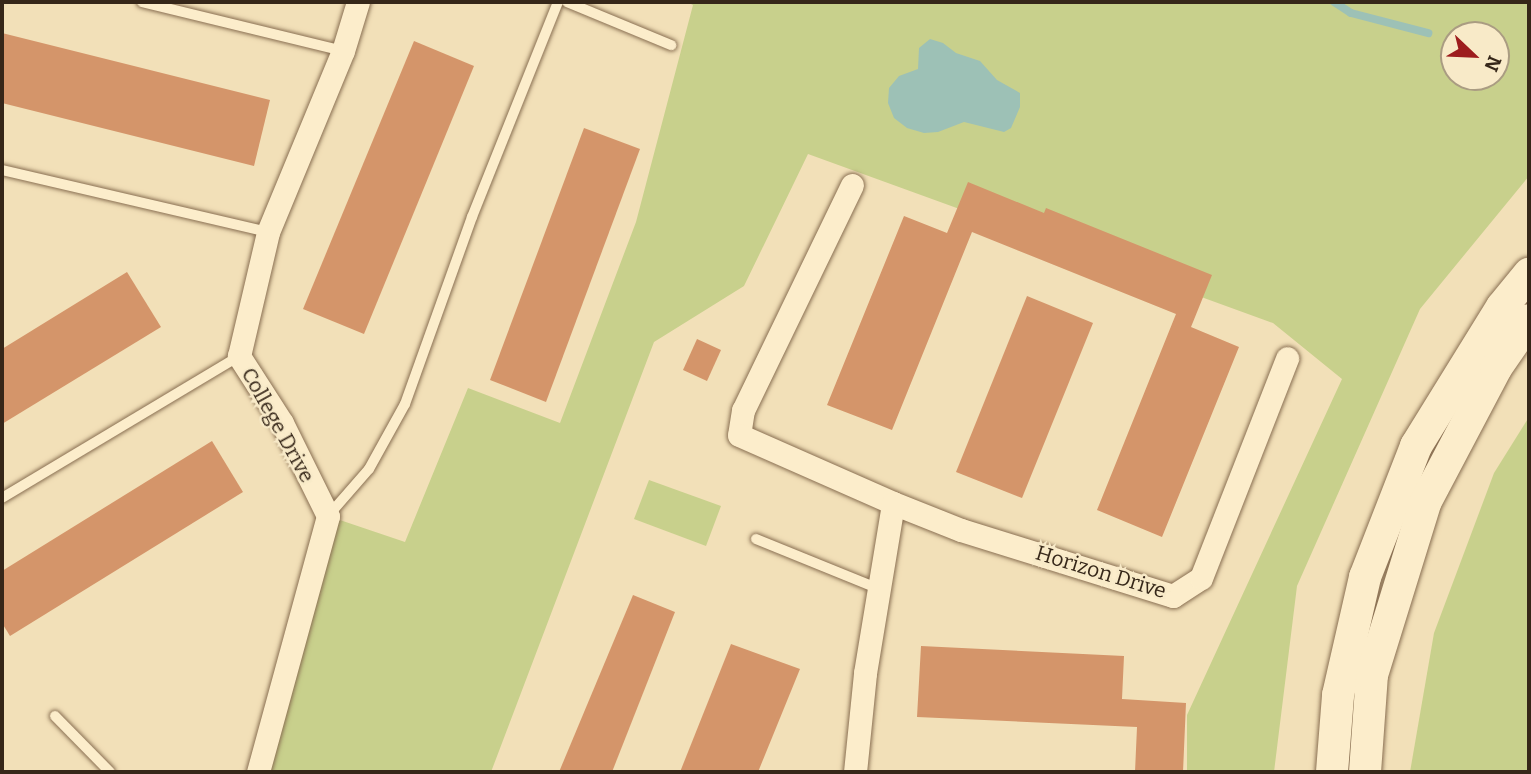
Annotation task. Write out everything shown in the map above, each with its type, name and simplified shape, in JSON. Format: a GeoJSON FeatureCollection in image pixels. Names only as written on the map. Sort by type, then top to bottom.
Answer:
{"type":"FeatureCollection","features":[{"type":"Feature","properties":{"kind":"main road"},"geometry":{"type":"LineString","coordinates":[[1332,772],[1338,695],[1366,576],[1416,446],[1502,307],[1529,274]]}},
{"type":"Feature","properties":{"kind":"main road"},"geometry":{"type":"LineString","coordinates":[[1365,772],[1372,675],[1426,501],[1496,368],[1529,320]]}},
{"type":"Feature","properties":{"kind":"street","name":"College Drive"},"geometry":{"type":"LineString","coordinates":[[328,516],[282,423],[239,356],[268,232],[343,51],[358,2]]}},
{"type":"Feature","properties":{"kind":"street","name":"Horizon Drive"},"geometry":{"type":"LineString","coordinates":[[852,185],[743,410],[739,435],[893,503],[961,530],[1173,596],[1201,578],[1287,358]]}},
{"type":"Feature","properties":{"kind":"street"},"geometry":{"type":"LineString","coordinates":[[855,772],[865,673],[893,503]]}},
{"type":"Feature","properties":{"kind":"street"},"geometry":{"type":"LineString","coordinates":[[258,772],[328,516]]}},
{"type":"Feature","properties":{"kind":"lane"},"geometry":{"type":"LineString","coordinates":[[142,2],[343,51]]}},
{"type":"Feature","properties":{"kind":"lane"},"geometry":{"type":"LineString","coordinates":[[328,516],[369,469],[405,404],[472,218],[558,2]]}},
{"type":"Feature","properties":{"kind":"lane"},"geometry":{"type":"LineString","coordinates":[[567,2],[671,45]]}},
{"type":"Feature","properties":{"kind":"lane"},"geometry":{"type":"LineString","coordinates":[[2,170],[268,232]]}},
{"type":"Feature","properties":{"kind":"lane"},"geometry":{"type":"LineString","coordinates":[[2,498],[239,356]]}},
{"type":"Feature","properties":{"kind":"lane"},"geometry":{"type":"LineString","coordinates":[[756,539],[879,589]]}},
{"type":"Feature","properties":{"kind":"lane"},"geometry":{"type":"LineString","coordinates":[[55,716],[110,772]]}},
{"type":"Feature","properties":{"kind":"green space"},"geometry":{"type":"Polygon","coordinates":[[[687,2],[1529,2],[1529,176],[1420,309],[1297,586],[1274,772],[1187,772],[1187,715],[1342,379],[1273,323],[808,154],[744,286],[654,342],[491,772],[252,772],[328,516],[405,542],[468,388],[560,423],[636,222],[693,5],[687,2]]]}},
{"type":"Feature","properties":{"kind":"green space"},"geometry":{"type":"Polygon","coordinates":[[[1529,417],[1529,772],[1410,772],[1434,633],[1494,473],[1529,417]]]}},
{"type":"Feature","properties":{"kind":"green space"},"geometry":{"type":"Polygon","coordinates":[[[649,480],[721,506],[706,546],[634,519],[649,480]]]}},
{"type":"Feature","properties":{"kind":"water"},"geometry":{"type":"Polygon","coordinates":[[[930,39],[943,43],[956,53],[980,61],[997,80],[1020,93],[1020,107],[1011,128],[1004,132],[964,122],[938,132],[924,133],[907,128],[894,118],[888,103],[889,88],[899,76],[918,69],[919,48],[930,39]]]}},
{"type":"Feature","properties":{"kind":"building"},"geometry":{"type":"Polygon","coordinates":[[[2,33],[270,100],[254,166],[2,103],[2,33]]]}},
{"type":"Feature","properties":{"kind":"building"},"geometry":{"type":"Polygon","coordinates":[[[414,41],[474,66],[364,334],[303,309],[414,41]]]}},
{"type":"Feature","properties":{"kind":"building"},"geometry":{"type":"Polygon","coordinates":[[[584,128],[640,149],[546,402],[490,380],[584,128]]]}},
{"type":"Feature","properties":{"kind":"building"},"geometry":{"type":"Polygon","coordinates":[[[968,182],[1044,213],[1046,208],[1212,275],[1191,327],[1239,347],[1162,537],[1097,510],[1176,314],[972,232],[892,430],[827,405],[904,216],[947,233],[968,182]]]}},
{"type":"Feature","properties":{"kind":"building"},"geometry":{"type":"Polygon","coordinates":[[[127,272],[161,327],[2,424],[2,349],[127,272]]]}},
{"type":"Feature","properties":{"kind":"building"},"geometry":{"type":"Polygon","coordinates":[[[1027,296],[1093,323],[1022,498],[956,472],[1027,296]]]}},
{"type":"Feature","properties":{"kind":"building"},"geometry":{"type":"Polygon","coordinates":[[[697,339],[721,350],[707,381],[683,370],[697,339]]]}},
{"type":"Feature","properties":{"kind":"building"},"geometry":{"type":"Polygon","coordinates":[[[212,441],[243,492],[10,636],[2,623],[2,571],[212,441]]]}},
{"type":"Feature","properties":{"kind":"building"},"geometry":{"type":"Polygon","coordinates":[[[633,595],[675,612],[612,772],[559,772],[633,595]]]}},
{"type":"Feature","properties":{"kind":"building"},"geometry":{"type":"Polygon","coordinates":[[[731,644],[800,669],[758,772],[680,772],[731,644]]]}},
{"type":"Feature","properties":{"kind":"building"},"geometry":{"type":"Polygon","coordinates":[[[921,646],[1124,656],[1122,699],[1186,703],[1183,772],[1135,772],[1137,727],[917,717],[921,646]]]}},
{"type":"Feature","properties":{"kind":"waterway"},"geometry":{"type":"LineString","coordinates":[[1334,2],[1351,13],[1428,33]]}}]}
